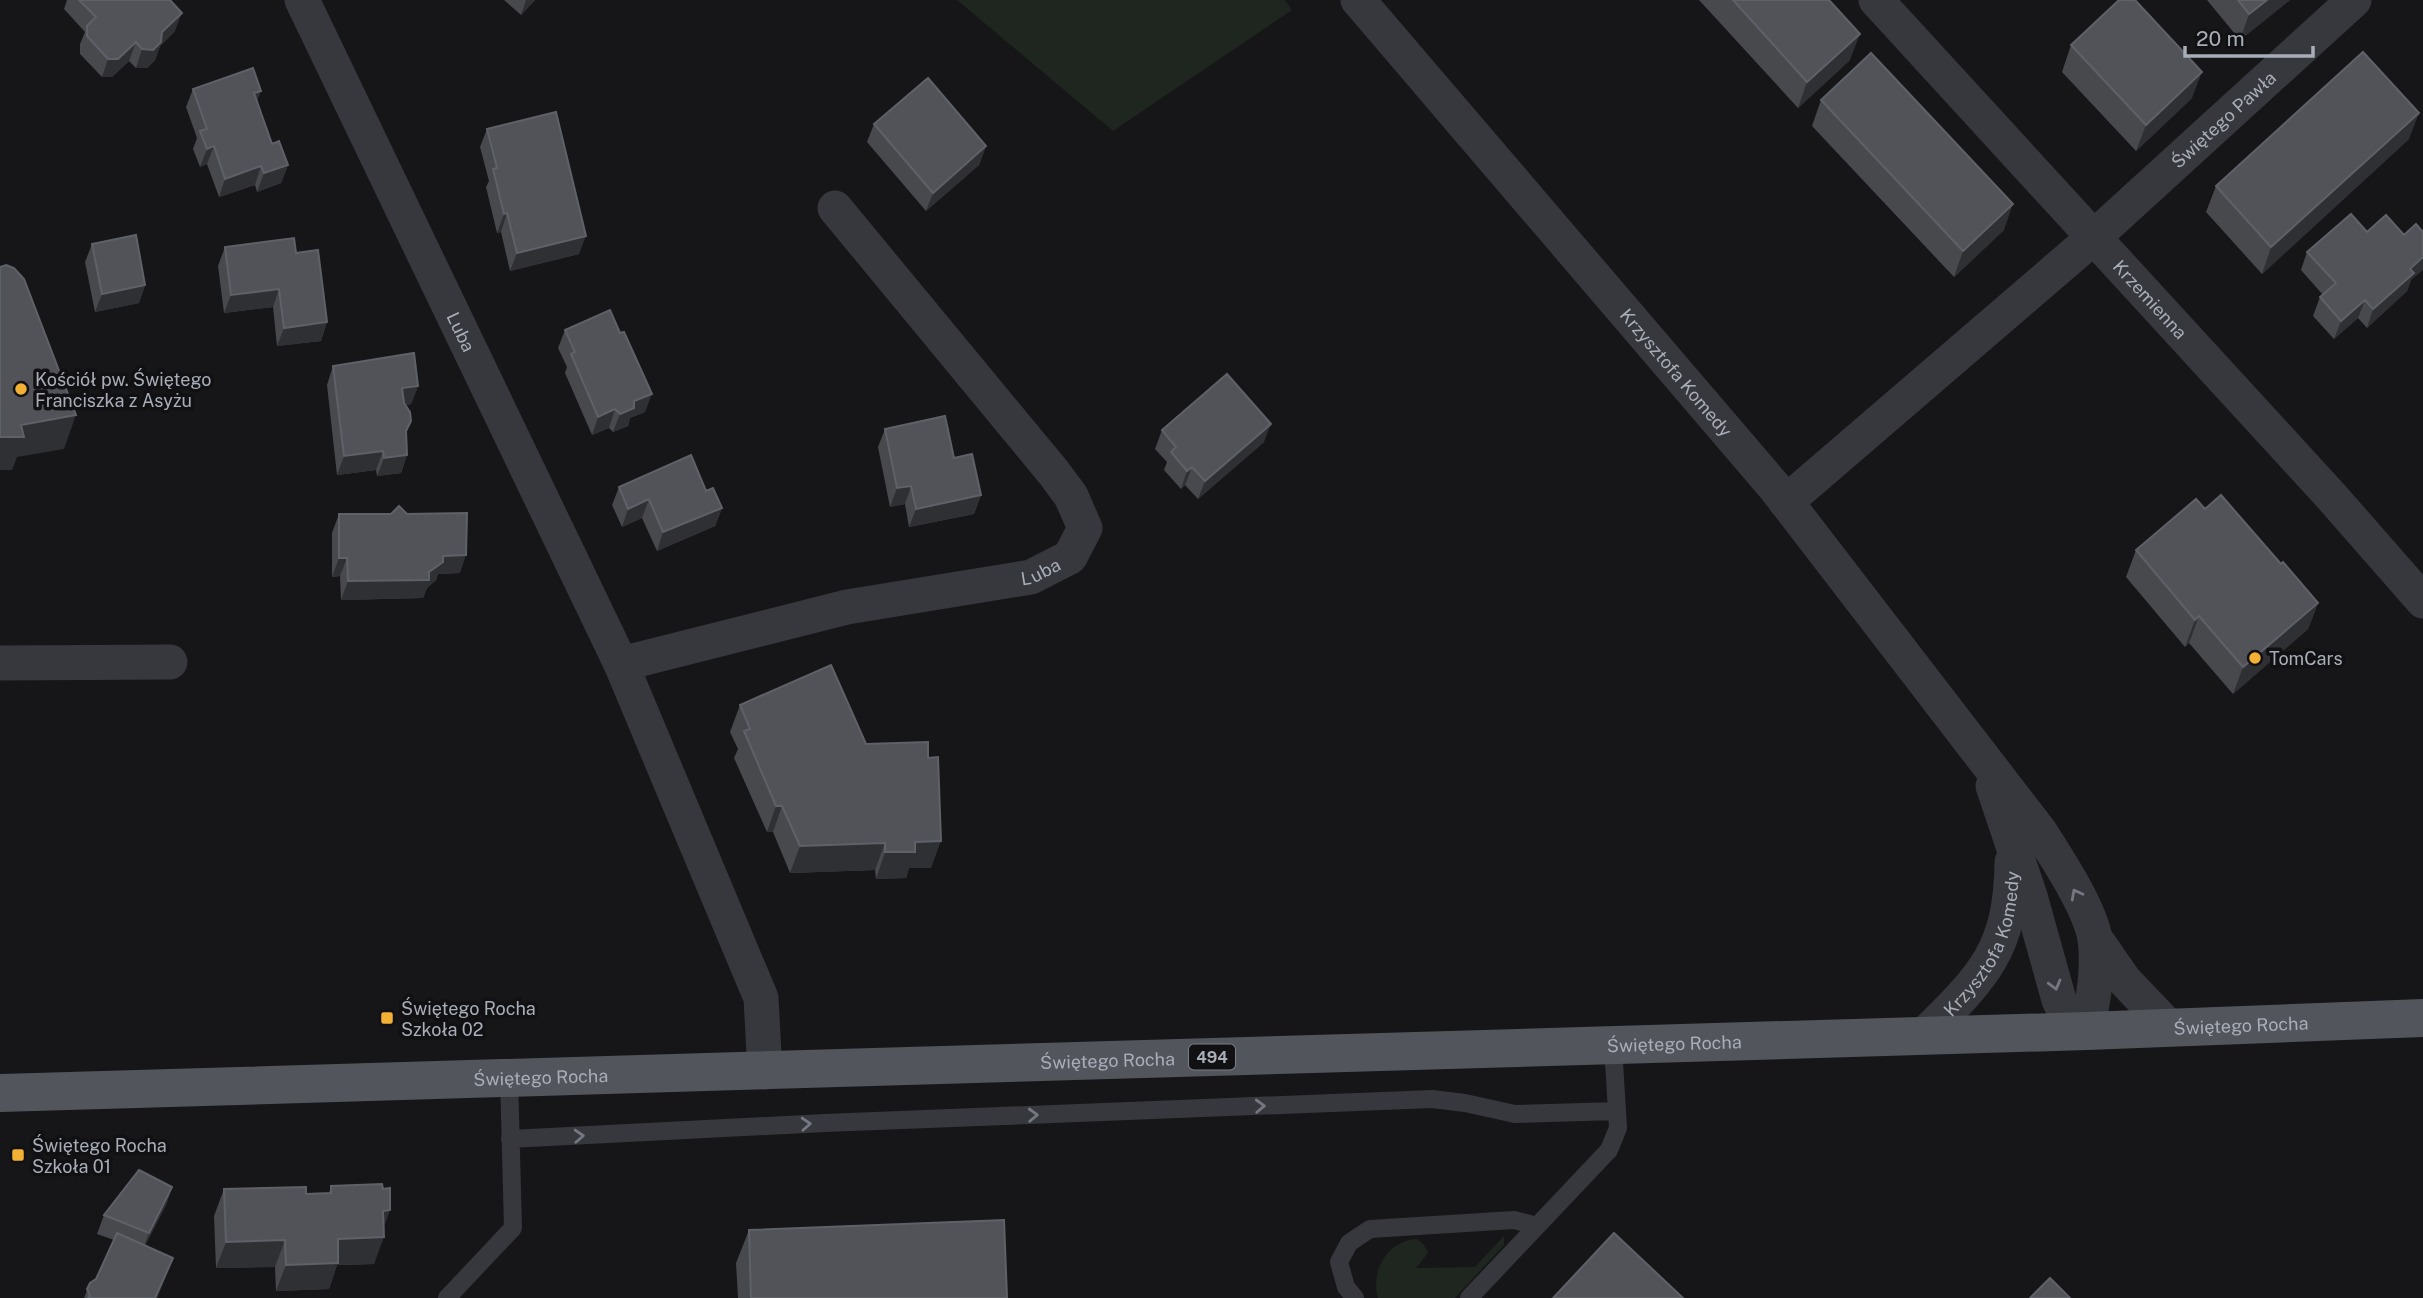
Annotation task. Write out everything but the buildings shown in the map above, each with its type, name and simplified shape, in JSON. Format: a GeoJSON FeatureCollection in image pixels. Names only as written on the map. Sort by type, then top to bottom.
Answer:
{"type":"FeatureCollection","features":[{"type":"Feature","properties":{"kind":"main road","name":"Świętego Rocha"},"geometry":{"type":"LineString","coordinates":[[0,1093],[765,1072],[2423,1018]]}},
{"type":"Feature","properties":{"kind":"street","name":"Luba"},"geometry":{"type":"LineString","coordinates":[[302,0],[621,664],[761,998],[765,1072]]}},
{"type":"Feature","properties":{"kind":"street","name":"Krzysztofa Komedy"},"geometry":{"type":"LineString","coordinates":[[1358,0],[1786,502],[2041,833],[2060,862],[2086,913],[2094,936],[2097,969],[2080,1031]]}},
{"type":"Feature","properties":{"kind":"street","name":"Krzemienna"},"geometry":{"type":"LineString","coordinates":[[1876,0],[2423,601]]}},
{"type":"Feature","properties":{"kind":"street","name":"Świętego Pawła"},"geometry":{"type":"LineString","coordinates":[[1786,502],[2093,238],[2354,0]]}},
{"type":"Feature","properties":{"kind":"street","name":"Luba"},"geometry":{"type":"LineString","coordinates":[[621,664],[847,607],[1031,577],[1070,557],[1086,528],[1071,496],[1054,473],[835,208]]}},
{"type":"Feature","properties":{"kind":"street"},"geometry":{"type":"LineString","coordinates":[[0,663],[170,662]]}},
{"type":"Feature","properties":{"kind":"street","name":"Krzysztofa Komedy"},"geometry":{"type":"LineString","coordinates":[[1983,756],[2013,841],[2059,1000],[2080,1031]]}},
{"type":"Feature","properties":{"kind":"street","name":"Krzysztofa Komedy"},"geometry":{"type":"LineString","coordinates":[[1924,1035],[1962,997],[1989,964],[2002,940],[2012,884],[2013,841]]}},
{"type":"Feature","properties":{"kind":"street","name":"Krzysztofa Komedy"},"geometry":{"type":"LineString","coordinates":[[2094,936],[2124,980],[2169,1027]]}},
{"type":"Feature","properties":{"kind":"lane"},"geometry":{"type":"LineString","coordinates":[[1469,1298],[1609,1150],[1618,1128],[1613,1045]]}},
{"type":"Feature","properties":{"kind":"lane"},"geometry":{"type":"LineString","coordinates":[[447,1298],[513,1228],[509,1077]]}},
{"type":"Feature","properties":{"kind":"lane"},"geometry":{"type":"LineString","coordinates":[[510,1139],[825,1123],[1432,1099],[1515,1114],[1617,1111]]}},
{"type":"Feature","properties":{"kind":"lane"},"geometry":{"type":"LineString","coordinates":[[1355,1298],[1346,1287],[1339,1262],[1349,1243],[1370,1229],[1514,1220],[1537,1226]]}},
{"type":"Feature","properties":{"kind":"shaded area"},"geometry":{"type":"Polygon","coordinates":[[[957,0],[1285,0],[1292,10],[1113,131],[957,0]]]}},
{"type":"Feature","properties":{"kind":"shaded area"},"geometry":{"type":"Polygon","coordinates":[[[1504,1236],[1504,1245],[1455,1298],[1378,1298],[1376,1288],[1379,1268],[1390,1251],[1398,1245],[1417,1239],[1424,1245],[1428,1253],[1416,1268],[1475,1267],[1504,1236]]]}},
{"type":"Feature","properties":{"kind":"place","name":"Kościół pw. Świętego Franciszka z Asyżu"},"geometry":{"type":"Point","coordinates":[21,389]}},
{"type":"Feature","properties":{"kind":"place","name":"TomCars"},"geometry":{"type":"Point","coordinates":[2255,658]}},
{"type":"Feature","properties":{"kind":"place","name":"Świętego Rocha Szkoła 02"},"geometry":{"type":"Point","coordinates":[387,1018]}},
{"type":"Feature","properties":{"kind":"place","name":"Świętego Rocha Szkoła 01"},"geometry":{"type":"Point","coordinates":[18,1155]}}]}
